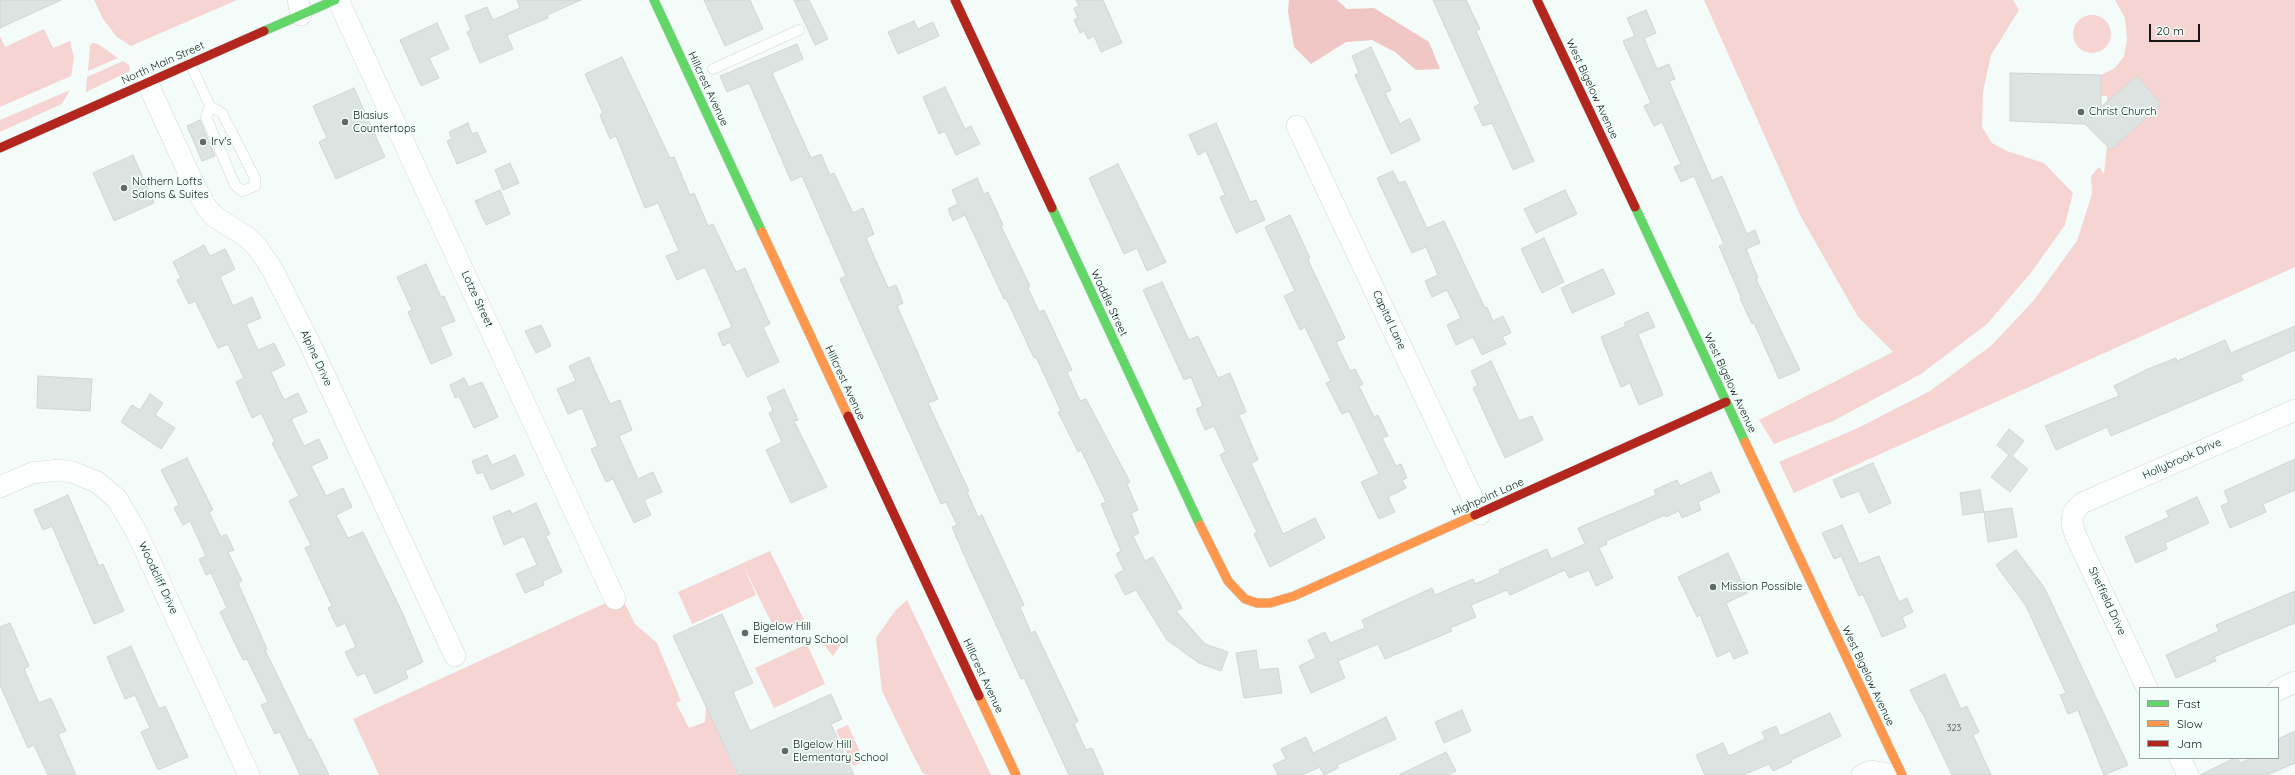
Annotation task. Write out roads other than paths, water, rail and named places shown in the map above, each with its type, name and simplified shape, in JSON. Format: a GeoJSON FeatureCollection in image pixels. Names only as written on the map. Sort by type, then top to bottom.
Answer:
{"type":"FeatureCollection","features":[{"type":"Feature","properties":{"kind":"street","name":"North Main Street"},"geometry":{"type":"LineString","coordinates":[[0,148],[190,64],[299,8],[336,0]]}},
{"type":"Feature","properties":{"kind":"street","name":"Lotze Street"},"geometry":{"type":"LineString","coordinates":[[336,0],[615,599]]}},
{"type":"Feature","properties":{"kind":"street","name":"Hillcrest Avenue"},"geometry":{"type":"LineString","coordinates":[[654,0],[1016,775]]}},
{"type":"Feature","properties":{"kind":"street","name":"Waddle Street"},"geometry":{"type":"LineString","coordinates":[[955,0],[1215,558],[1235,591],[1245,599],[1257,603]]}},
{"type":"Feature","properties":{"kind":"street","name":"West Bigelow Avenue"},"geometry":{"type":"LineString","coordinates":[[1537,0],[1902,775]]}},
{"type":"Feature","properties":{"kind":"street","name":"Alpine Drive"},"geometry":{"type":"LineString","coordinates":[[147,82],[194,187],[207,208],[215,217],[247,237],[257,247],[272,269],[309,342],[455,656]]}},
{"type":"Feature","properties":{"kind":"street","name":"Capital Lane"},"geometry":{"type":"LineString","coordinates":[[1297,126],[1480,514]]}},
{"type":"Feature","properties":{"kind":"street","name":"Highpoint Lane"},"geometry":{"type":"LineString","coordinates":[[1257,603],[1270,603],[1294,596],[1480,514],[1726,402]]}},
{"type":"Feature","properties":{"kind":"street","name":"Hollybrook Drive"},"geometry":{"type":"LineString","coordinates":[[2073,513],[2082,503],[2295,410]]}},
{"type":"Feature","properties":{"kind":"street","name":"Woodcliff Drive"},"geometry":{"type":"LineString","coordinates":[[0,487],[32,474],[59,470],[72,472],[97,482],[117,499],[138,533],[249,775]]}},
{"type":"Feature","properties":{"kind":"street","name":"Sheffield Drive"},"geometry":{"type":"LineString","coordinates":[[2073,513],[2072,523],[2075,534],[2147,687]]}},
{"type":"Feature","properties":{"kind":"street"},"geometry":{"type":"LineString","coordinates":[[2279,690],[2295,682]]}},
{"type":"Feature","properties":{"kind":"street"},"geometry":{"type":"LineString","coordinates":[[2180,759],[2188,775]]}},
{"type":"Feature","properties":{"kind":"street"},"geometry":{"type":"LineString","coordinates":[[1862,775],[1872,771],[1894,775]]}},
{"type":"Feature","properties":{"kind":"lane"},"geometry":{"type":"LineString","coordinates":[[713,69],[799,30]]}},
{"type":"Feature","properties":{"kind":"lane"},"geometry":{"type":"LineString","coordinates":[[190,64],[210,106],[222,113],[255,178],[255,186],[242,191],[235,185],[206,117],[210,106]]}},
{"type":"Feature","properties":{"kind":"place","name":"Christ Church"},"geometry":{"type":"Point","coordinates":[2081,112]}},
{"type":"Feature","properties":{"kind":"place","name":"Blasius Countertops"},"geometry":{"type":"Point","coordinates":[345,122]}},
{"type":"Feature","properties":{"kind":"place","name":"Irv's"},"geometry":{"type":"Point","coordinates":[203,142]}},
{"type":"Feature","properties":{"kind":"place","name":"Nothern Lofts Salons & Suites"},"geometry":{"type":"Point","coordinates":[124,188]}},
{"type":"Feature","properties":{"kind":"place","name":"Mission Possible"},"geometry":{"type":"Point","coordinates":[1713,587]}},
{"type":"Feature","properties":{"kind":"place","name":"Bigelow Hill Elementary School"},"geometry":{"type":"Point","coordinates":[745,633]}},
{"type":"Feature","properties":{"kind":"place","name":"BIgelow Hill Elementary School"},"geometry":{"type":"Point","coordinates":[785,751]}}]}
